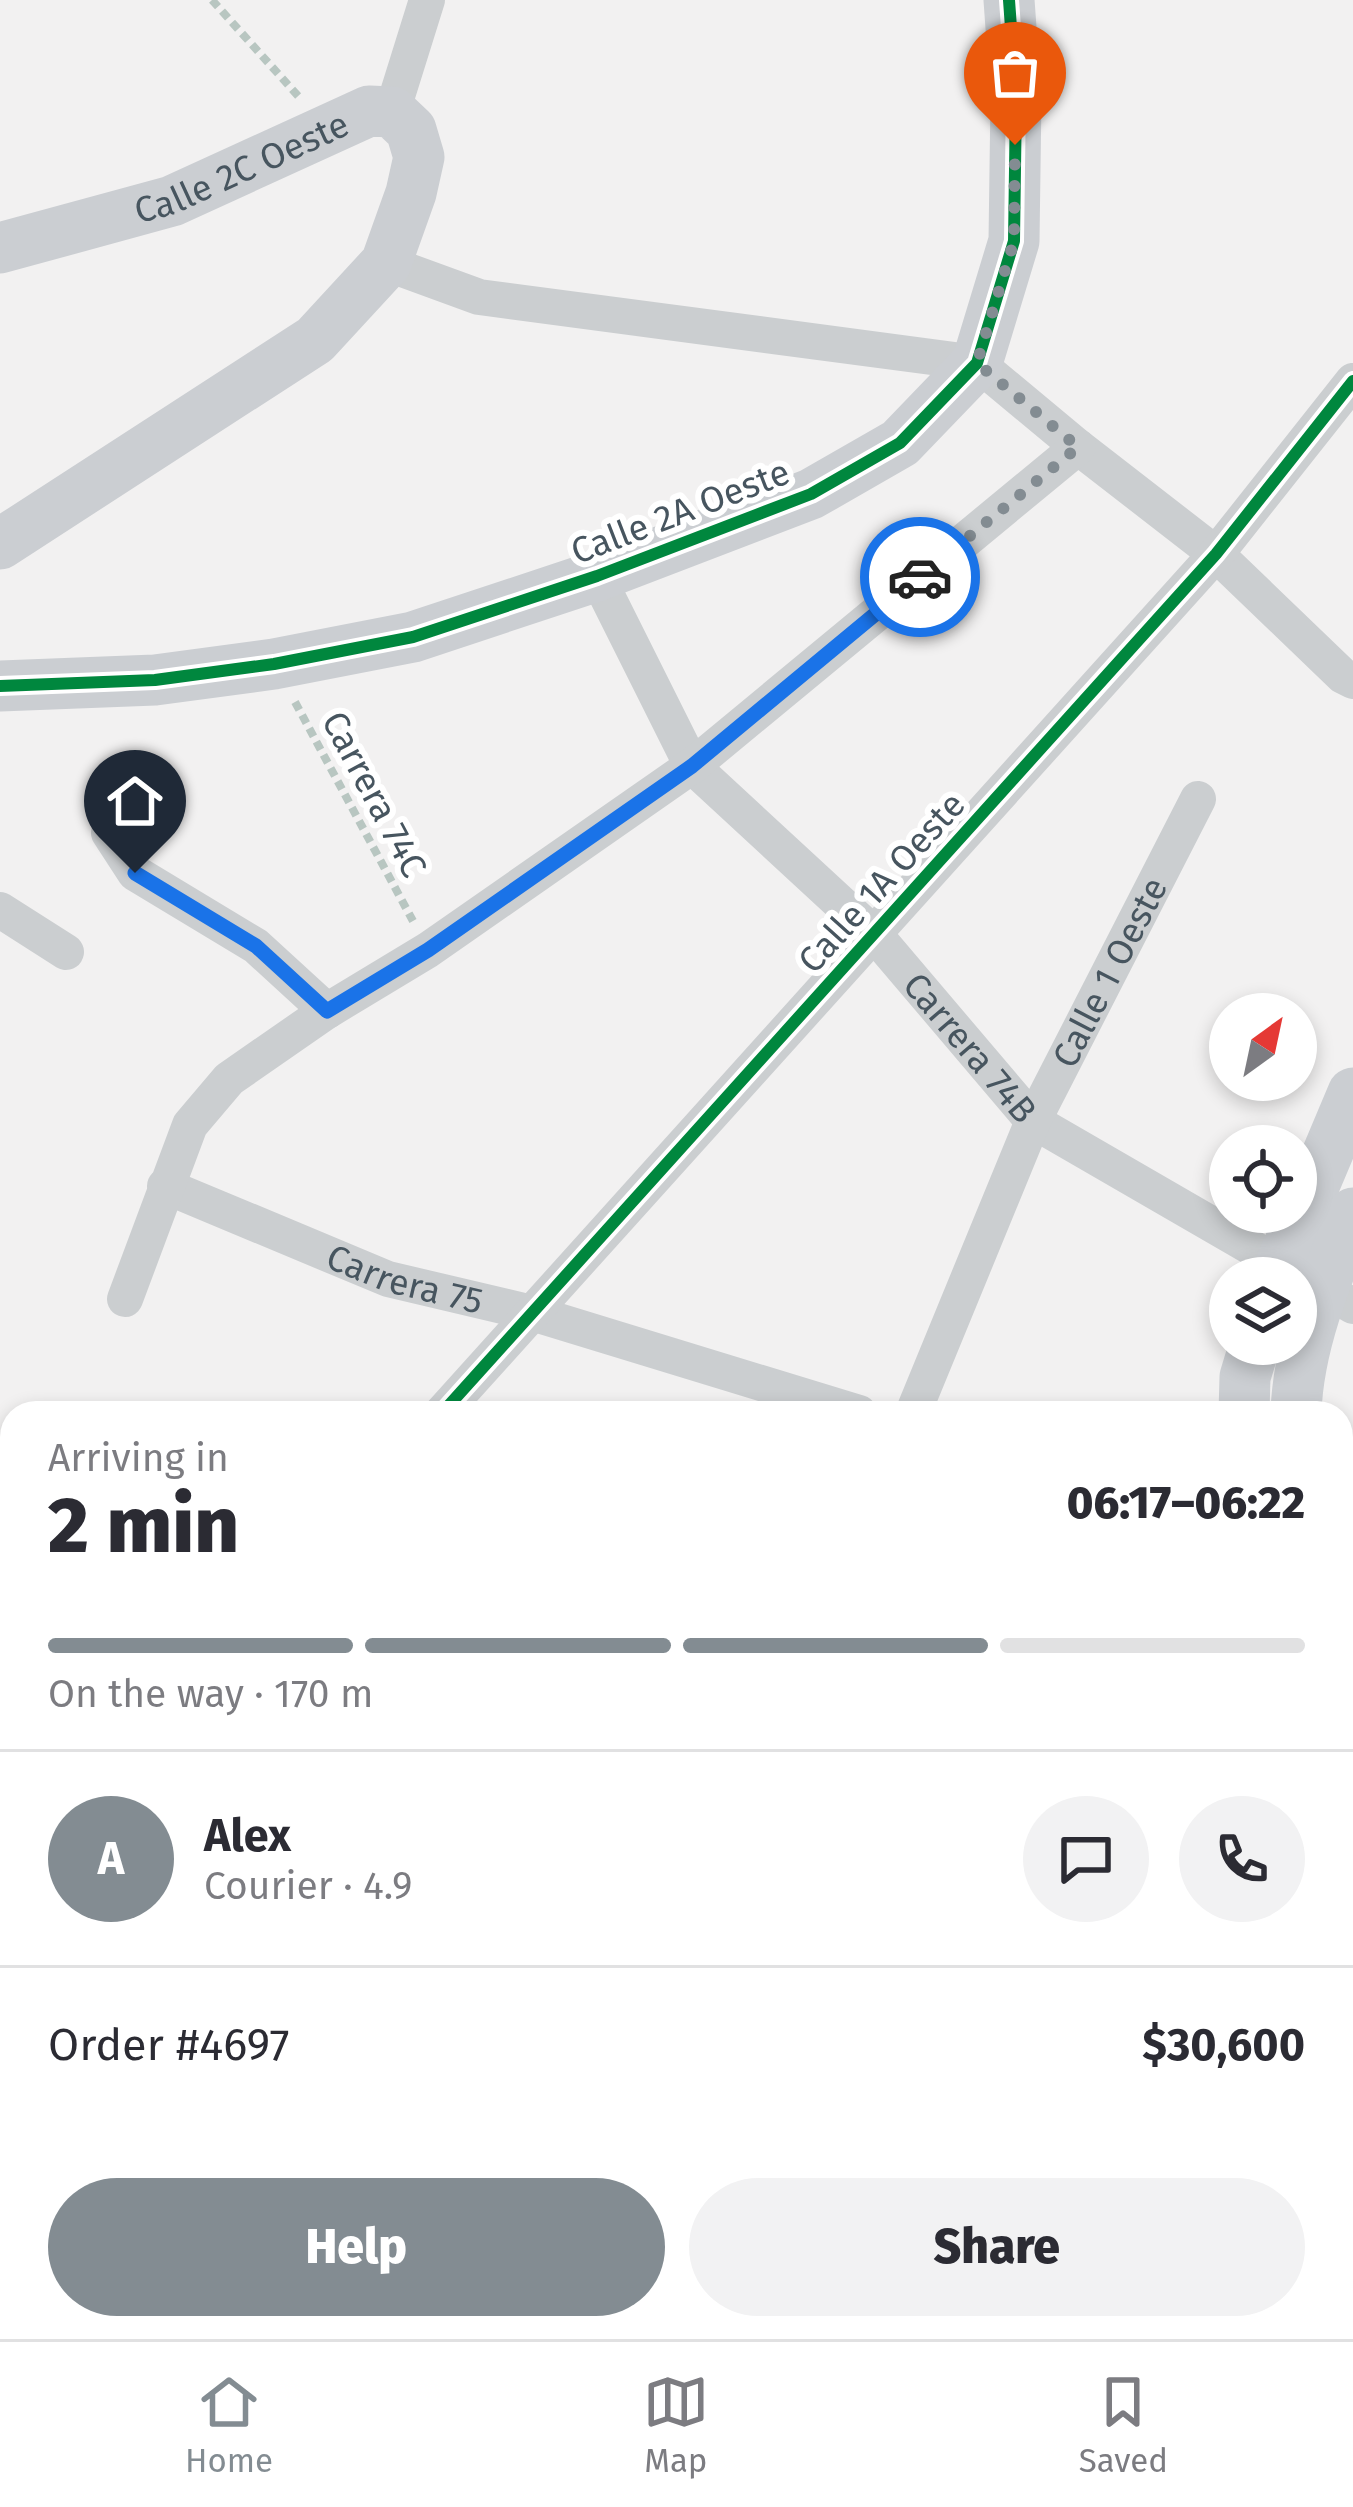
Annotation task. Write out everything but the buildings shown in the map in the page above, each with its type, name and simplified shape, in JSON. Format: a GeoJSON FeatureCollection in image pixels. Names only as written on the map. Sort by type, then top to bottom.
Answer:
{"type":"FeatureCollection","features":[{"type":"Feature","properties":{"kind":"street"},"geometry":{"type":"LineString","coordinates":[[392,112],[427,0]]}},
{"type":"Feature","properties":{"kind":"street","name":"Calle 2A Oeste"},"geometry":{"type":"LineString","coordinates":[[0,686],[155,680],[413,638],[597,577],[811,494],[900,443],[977,363],[1014,241],[1016,97],[1009,0]]}},
{"type":"Feature","properties":{"kind":"street","name":"Calle 2C Oeste"},"geometry":{"type":"LineString","coordinates":[[0,248],[172,201],[369,111],[392,112],[411,130],[419,157],[412,193],[386,263]]}},
{"type":"Feature","properties":{"kind":"street"},"geometry":{"type":"LineString","coordinates":[[0,544],[316,340],[386,263],[479,297],[977,363],[1216,554],[1353,681]]}},
{"type":"Feature","properties":{"kind":"street","name":"Calle 1A Oeste"},"geometry":{"type":"LineString","coordinates":[[453,1401],[1216,554],[1353,381]]}},
{"type":"Feature","properties":{"kind":"street"},"geometry":{"type":"LineString","coordinates":[[124,1299],[190,1125],[229,1079],[327,1011],[428,950],[692,766],[1078,447]]}},
{"type":"Feature","properties":{"kind":"street","name":"Carrera 74B"},"geometry":{"type":"LineString","coordinates":[[597,577],[692,766],[874,935],[1033,1121],[1260,1257]]}},
{"type":"Feature","properties":{"kind":"street","name":"Calle 1 Oeste"},"geometry":{"type":"LineString","coordinates":[[918,1401],[1033,1121],[1198,800]]}},
{"type":"Feature","properties":{"kind":"street"},"geometry":{"type":"LineString","coordinates":[[110,833],[135,873],[256,946],[327,1011]]}},
{"type":"Feature","properties":{"kind":"street"},"geometry":{"type":"LineString","coordinates":[[0,910],[66,952]]}},
{"type":"Feature","properties":{"kind":"street"},"geometry":{"type":"LineString","coordinates":[[1314,1257],[1353,1094]]}},
{"type":"Feature","properties":{"kind":"street","name":"Carrera 75"},"geometry":{"type":"LineString","coordinates":[[165,1186],[388,1279],[532,1313],[820,1401]]}},
{"type":"Feature","properties":{"kind":"street"},"geometry":{"type":"LineString","coordinates":[[1317,1270],[1353,1214]]}},
{"type":"Feature","properties":{"kind":"street"},"geometry":{"type":"LineString","coordinates":[[1244,1401],[1249,1365]]}},
{"type":"Feature","properties":{"kind":"street"},"geometry":{"type":"LineString","coordinates":[[1297,1401],[1300,1365]]}},
{"type":"Feature","properties":{"kind":"path"},"geometry":{"type":"LineString","coordinates":[[212,0],[328,129]]}},
{"type":"Feature","properties":{"kind":"cycle path"},"geometry":{"type":"LineString","coordinates":[[0,686],[155,680],[274,664],[413,637],[597,576],[811,494],[900,443],[977,363],[1014,241],[1016,97],[1009,0]]}},
{"type":"Feature","properties":{"kind":"cycle path"},"geometry":{"type":"LineString","coordinates":[[453,1401],[1216,554],[1353,381]]}},
{"type":"Feature","properties":{"kind":"way so far"},"geometry":{"type":"LineString","coordinates":[[920,577],[1078,447],[977,363],[1014,241],[1015,145]]}},
{"type":"Feature","properties":{"kind":"route"},"geometry":{"type":"LineString","coordinates":[[135,873],[256,946],[327,1011],[428,950],[692,766],[920,577]]}}]}
